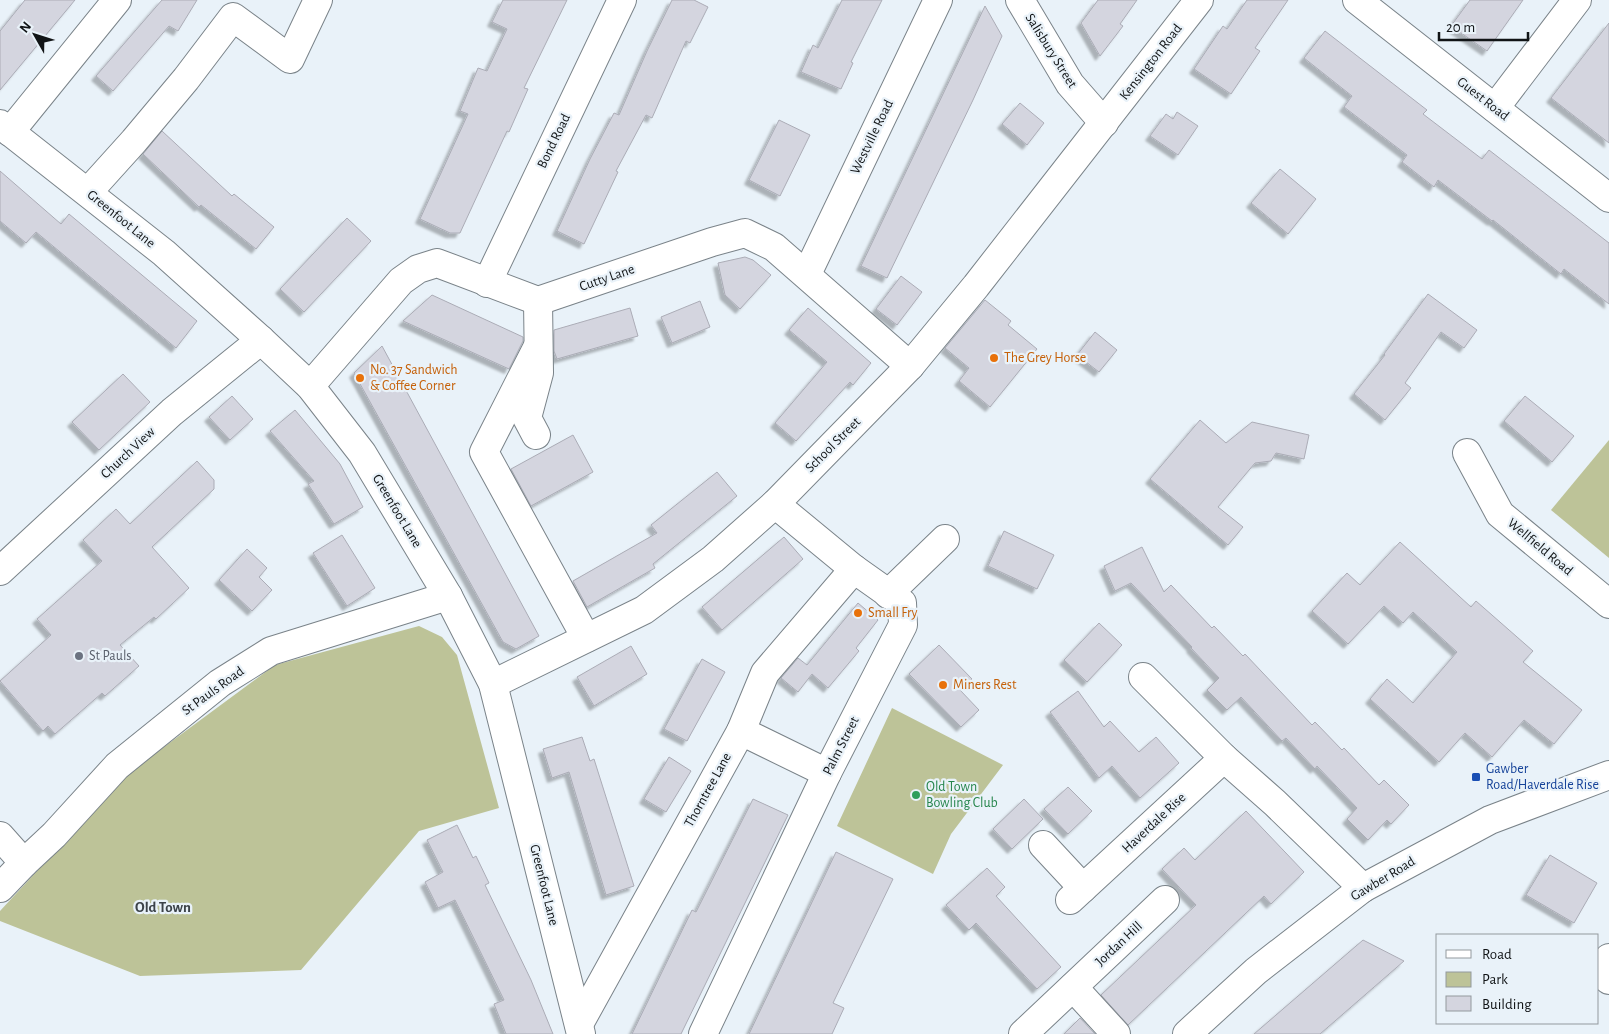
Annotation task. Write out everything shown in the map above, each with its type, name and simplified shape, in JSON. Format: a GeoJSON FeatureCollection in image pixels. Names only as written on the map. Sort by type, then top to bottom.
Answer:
{"type":"FeatureCollection","features":[{"type":"Feature","properties":{"kind":"street"},"geometry":{"type":"LineString","coordinates":[[5,128],[117,0]]}},
{"type":"Feature","properties":{"kind":"street"},"geometry":{"type":"LineString","coordinates":[[88,192],[186,79],[233,18],[290,59],[318,0]]}},
{"type":"Feature","properties":{"kind":"street","name":"Bond Road"},"geometry":{"type":"LineString","coordinates":[[487,282],[622,0]]}},
{"type":"Feature","properties":{"kind":"street","name":"Westville Road"},"geometry":{"type":"LineString","coordinates":[[806,274],[938,0]]}},
{"type":"Feature","properties":{"kind":"street","name":"Salisbury Street"},"geometry":{"type":"LineString","coordinates":[[1020,0],[1070,84],[1104,123]]}},
{"type":"Feature","properties":{"kind":"street","name":"Kensington Road"},"geometry":{"type":"LineString","coordinates":[[1104,123],[1199,0]]}},
{"type":"Feature","properties":{"kind":"street","name":"Guest Road"},"geometry":{"type":"LineString","coordinates":[[1357,0],[1609,198]]}},
{"type":"Feature","properties":{"kind":"street"},"geometry":{"type":"LineString","coordinates":[[1495,108],[1577,0]]}},
{"type":"Feature","properties":{"kind":"street","name":"School Street"},"geometry":{"type":"LineString","coordinates":[[493,684],[644,610],[713,559],[775,504],[910,366],[976,286],[1104,123]]}},
{"type":"Feature","properties":{"kind":"street","name":"Greenfoot Lane"},"geometry":{"type":"LineString","coordinates":[[5,128],[164,253],[261,340],[310,386],[362,453],[448,596],[493,684],[580,1029]]}},
{"type":"Feature","properties":{"kind":"street","name":"Cutty Lane"},"geometry":{"type":"LineString","coordinates":[[538,301],[744,233],[774,247],[910,366]]}},
{"type":"Feature","properties":{"kind":"street"},"geometry":{"type":"LineString","coordinates":[[310,386],[402,281],[418,269],[437,263],[538,301],[538,373],[527,418],[536,435]]}},
{"type":"Feature","properties":{"kind":"street","name":"Church View"},"geometry":{"type":"LineString","coordinates":[[0,571],[172,412],[261,340]]}},
{"type":"Feature","properties":{"kind":"street"},"geometry":{"type":"LineString","coordinates":[[538,346],[484,452],[586,638]]}},
{"type":"Feature","properties":{"kind":"street","name":"Wellfield Road"},"geometry":{"type":"LineString","coordinates":[[1467,453],[1500,514],[1609,604]]}},
{"type":"Feature","properties":{"kind":"street","name":"Palm Street"},"geometry":{"type":"LineString","coordinates":[[703,1034],[827,773],[903,625],[902,604],[854,569],[775,504]]}},
{"type":"Feature","properties":{"kind":"street"},"geometry":{"type":"LineString","coordinates":[[888,594],[945,539]]}},
{"type":"Feature","properties":{"kind":"street","name":"Thorntree Lane"},"geometry":{"type":"LineString","coordinates":[[580,1029],[741,731],[765,674],[854,569]]}},
{"type":"Feature","properties":{"kind":"street","name":"St Pauls Road"},"geometry":{"type":"LineString","coordinates":[[0,888],[54,835],[117,766],[220,683],[271,651],[448,596]]}},
{"type":"Feature","properties":{"kind":"street"},"geometry":{"type":"LineString","coordinates":[[1143,677],[1224,758],[1275,803],[1363,888]]}},
{"type":"Feature","properties":{"kind":"street"},"geometry":{"type":"LineString","coordinates":[[741,731],[827,773]]}},
{"type":"Feature","properties":{"kind":"street","name":"Haverdale Rise"},"geometry":{"type":"LineString","coordinates":[[1043,845],[1076,894],[1224,758]]}},
{"type":"Feature","properties":{"kind":"street","name":"Gawber Road"},"geometry":{"type":"LineString","coordinates":[[1187,1034],[1256,971],[1363,888],[1490,820],[1609,775]]}},
{"type":"Feature","properties":{"kind":"street"},"geometry":{"type":"LineString","coordinates":[[0,836],[24,863]]}},
{"type":"Feature","properties":{"kind":"street","name":"Jordan Hill"},"geometry":{"type":"LineString","coordinates":[[1023,1034],[1165,900]]}},
{"type":"Feature","properties":{"kind":"street"},"geometry":{"type":"LineString","coordinates":[[1609,958],[1604,976],[1609,980]]}},
{"type":"Feature","properties":{"kind":"street"},"geometry":{"type":"LineString","coordinates":[[1073,987],[1116,1034]]}},
{"type":"Feature","properties":{"kind":"green space"},"geometry":{"type":"Polygon","coordinates":[[[1609,440],[1609,558],[1551,510],[1609,440]]]}},
{"type":"Feature","properties":{"kind":"green space"},"geometry":{"type":"Polygon","coordinates":[[[419,626],[442,637],[457,655],[499,808],[419,831],[301,970],[140,976],[0,921],[0,911],[126,775],[275,665],[419,626]]]}},
{"type":"Feature","properties":{"kind":"green space","name":"Old Town Bowling Club"},"geometry":{"type":"Polygon","coordinates":[[[892,708],[1003,765],[951,834],[933,874],[837,826],[892,708]]]}},
{"type":"Feature","properties":{"kind":"building"},"geometry":{"type":"Polygon","coordinates":[[[25,0],[75,0],[0,90],[0,31],[25,0]]]}},
{"type":"Feature","properties":{"kind":"building"},"geometry":{"type":"Polygon","coordinates":[[[162,0],[197,0],[178,31],[169,26],[113,91],[96,76],[162,0]]]}},
{"type":"Feature","properties":{"kind":"building"},"geometry":{"type":"Polygon","coordinates":[[[503,0],[567,0],[524,88],[528,89],[509,132],[507,131],[460,233],[450,233],[420,219],[468,114],[460,111],[478,68],[487,71],[507,29],[492,22],[503,0]]]}},
{"type":"Feature","properties":{"kind":"building"},"geometry":{"type":"Polygon","coordinates":[[[672,0],[694,0],[708,7],[690,43],[686,41],[652,118],[646,115],[616,171],[618,172],[584,244],[557,231],[590,159],[614,113],[619,115],[672,0]]]}},
{"type":"Feature","properties":{"kind":"building"},"geometry":{"type":"Polygon","coordinates":[[[842,0],[882,0],[851,62],[853,63],[841,89],[801,72],[813,45],[818,48],[842,0]]]}},
{"type":"Feature","properties":{"kind":"building"},"geometry":{"type":"Polygon","coordinates":[[[1098,0],[1137,0],[1120,24],[1123,26],[1100,56],[1081,23],[1098,0]]]}},
{"type":"Feature","properties":{"kind":"building"},"geometry":{"type":"Polygon","coordinates":[[[1247,0],[1288,0],[1255,48],[1260,51],[1231,94],[1194,69],[1223,26],[1227,29],[1247,0]]]}},
{"type":"Feature","properties":{"kind":"building"},"geometry":{"type":"Polygon","coordinates":[[[1470,0],[1523,0],[1487,51],[1451,26],[1470,0]]]}},
{"type":"Feature","properties":{"kind":"building"},"geometry":{"type":"Polygon","coordinates":[[[985,6],[1002,36],[887,278],[861,266],[985,6]]]}},
{"type":"Feature","properties":{"kind":"building"},"geometry":{"type":"Polygon","coordinates":[[[1609,23],[1609,143],[1551,98],[1609,23]]]}},
{"type":"Feature","properties":{"kind":"building"},"geometry":{"type":"Polygon","coordinates":[[[1325,31],[1427,110],[1423,114],[1482,159],[1489,150],[1609,243],[1609,304],[1564,269],[1561,274],[1493,220],[1438,180],[1434,187],[1402,162],[1407,155],[1344,107],[1352,96],[1304,58],[1325,31]]]}},
{"type":"Feature","properties":{"kind":"building"},"geometry":{"type":"Polygon","coordinates":[[[1020,103],[1044,123],[1027,145],[1002,124],[1020,103]]]}},
{"type":"Feature","properties":{"kind":"building"},"geometry":{"type":"Polygon","coordinates":[[[1177,112],[1198,126],[1178,155],[1150,136],[1166,114],[1173,119],[1177,112]]]}},
{"type":"Feature","properties":{"kind":"building"},"geometry":{"type":"Polygon","coordinates":[[[779,120],[810,135],[780,196],[749,180],[779,120]]]}},
{"type":"Feature","properties":{"kind":"building"},"geometry":{"type":"Polygon","coordinates":[[[162,131],[232,196],[234,194],[274,227],[256,249],[201,205],[199,207],[143,154],[162,131]]]}},
{"type":"Feature","properties":{"kind":"building"},"geometry":{"type":"Polygon","coordinates":[[[1280,169],[1316,199],[1288,234],[1251,203],[1280,169]]]}},
{"type":"Feature","properties":{"kind":"building"},"geometry":{"type":"Polygon","coordinates":[[[0,171],[61,224],[69,214],[197,321],[176,348],[36,232],[26,243],[0,221],[0,171]]]}},
{"type":"Feature","properties":{"kind":"building"},"geometry":{"type":"Polygon","coordinates":[[[347,218],[371,241],[304,312],[280,289],[347,218]]]}},
{"type":"Feature","properties":{"kind":"building"},"geometry":{"type":"Polygon","coordinates":[[[745,257],[753,260],[771,275],[740,309],[725,295],[718,263],[745,257]]]}},
{"type":"Feature","properties":{"kind":"building"},"geometry":{"type":"Polygon","coordinates":[[[901,276],[922,292],[897,325],[876,309],[901,276]]]}},
{"type":"Feature","properties":{"kind":"building"},"geometry":{"type":"Polygon","coordinates":[[[1428,294],[1477,330],[1464,348],[1441,332],[1405,383],[1411,388],[1385,420],[1354,394],[1385,355],[1428,294]]]}},
{"type":"Feature","properties":{"kind":"building"},"geometry":{"type":"Polygon","coordinates":[[[432,295],[523,337],[523,341],[509,369],[403,321],[432,295]]]}},
{"type":"Feature","properties":{"kind":"building","name":"The Grey Horse"},"geometry":{"type":"Polygon","coordinates":[[[985,300],[1011,321],[1008,325],[1037,349],[990,407],[959,381],[969,368],[945,348],[985,300]]]}},
{"type":"Feature","properties":{"kind":"building"},"geometry":{"type":"Polygon","coordinates":[[[700,301],[710,327],[672,343],[661,317],[700,301]]]}},
{"type":"Feature","properties":{"kind":"building"},"geometry":{"type":"Polygon","coordinates":[[[630,308],[638,336],[557,359],[554,351],[554,330],[630,308]]]}},
{"type":"Feature","properties":{"kind":"building"},"geometry":{"type":"Polygon","coordinates":[[[808,308],[871,363],[853,385],[850,382],[796,441],[775,423],[827,362],[789,330],[808,308]]]}},
{"type":"Feature","properties":{"kind":"building"},"geometry":{"type":"Polygon","coordinates":[[[1095,332],[1117,350],[1099,372],[1077,355],[1095,332]]]}},
{"type":"Feature","properties":{"kind":"building"},"geometry":{"type":"Polygon","coordinates":[[[382,346],[539,636],[516,649],[503,642],[354,373],[382,346]]]}},
{"type":"Feature","properties":{"kind":"building"},"geometry":{"type":"Polygon","coordinates":[[[123,374],[150,402],[99,450],[72,422],[123,374]]]}},
{"type":"Feature","properties":{"kind":"building"},"geometry":{"type":"Polygon","coordinates":[[[232,396],[253,419],[230,440],[209,417],[232,396]]]}},
{"type":"Feature","properties":{"kind":"building"},"geometry":{"type":"Polygon","coordinates":[[[1525,396],[1574,436],[1552,462],[1504,421],[1525,396]]]}},
{"type":"Feature","properties":{"kind":"building"},"geometry":{"type":"Polygon","coordinates":[[[295,410],[340,464],[363,507],[334,524],[308,484],[314,481],[270,431],[295,410]]]}},
{"type":"Feature","properties":{"kind":"building"},"geometry":{"type":"Polygon","coordinates":[[[1200,420],[1226,443],[1252,422],[1309,435],[1304,459],[1276,453],[1271,461],[1255,463],[1218,507],[1243,527],[1228,545],[1150,479],[1200,420]]]}},
{"type":"Feature","properties":{"kind":"building"},"geometry":{"type":"Polygon","coordinates":[[[573,435],[593,472],[531,506],[511,469],[573,435]]]}},
{"type":"Feature","properties":{"kind":"building"},"geometry":{"type":"Polygon","coordinates":[[[197,461],[214,480],[214,489],[152,547],[189,588],[156,619],[154,617],[120,645],[139,666],[105,696],[102,693],[55,734],[48,726],[43,731],[0,681],[51,635],[37,619],[102,561],[83,540],[116,509],[130,524],[197,461]]]}},
{"type":"Feature","properties":{"kind":"building"},"geometry":{"type":"Polygon","coordinates":[[[717,472],[737,496],[653,564],[655,568],[587,607],[573,581],[657,533],[651,525],[717,472]]]}},
{"type":"Feature","properties":{"kind":"building"},"geometry":{"type":"Polygon","coordinates":[[[1004,531],[1054,555],[1037,589],[988,566],[1004,531]]]}},
{"type":"Feature","properties":{"kind":"building"},"geometry":{"type":"Polygon","coordinates":[[[342,535],[375,588],[347,606],[313,553],[342,535]]]}},
{"type":"Feature","properties":{"kind":"building"},"geometry":{"type":"Polygon","coordinates":[[[784,537],[803,559],[722,630],[702,607],[784,537]]]}},
{"type":"Feature","properties":{"kind":"building"},"geometry":{"type":"Polygon","coordinates":[[[1400,542],[1471,607],[1476,601],[1533,651],[1523,662],[1582,710],[1554,744],[1524,720],[1492,757],[1465,733],[1439,762],[1370,699],[1387,679],[1413,703],[1457,652],[1413,612],[1403,623],[1384,606],[1348,644],[1312,611],[1347,573],[1360,585],[1400,542]]]}},
{"type":"Feature","properties":{"kind":"building"},"geometry":{"type":"Polygon","coordinates":[[[1142,547],[1164,592],[1171,585],[1212,628],[1214,626],[1243,656],[1245,654],[1312,725],[1315,722],[1342,750],[1344,748],[1379,785],[1384,780],[1409,805],[1391,824],[1387,820],[1368,840],[1347,819],[1357,808],[1317,766],[1315,769],[1286,738],[1282,741],[1241,697],[1227,710],[1207,690],[1219,678],[1192,647],[1131,583],[1115,591],[1104,566],[1142,547]]]}},
{"type":"Feature","properties":{"kind":"building"},"geometry":{"type":"Polygon","coordinates":[[[247,549],[267,568],[259,577],[272,590],[252,611],[219,580],[247,549]]]}},
{"type":"Feature","properties":{"kind":"building"},"geometry":{"type":"Polygon","coordinates":[[[858,603],[878,620],[856,648],[859,651],[828,688],[812,674],[798,692],[781,678],[798,658],[807,665],[858,603]]]}},
{"type":"Feature","properties":{"kind":"building"},"geometry":{"type":"Polygon","coordinates":[[[1099,623],[1122,645],[1087,682],[1064,660],[1099,623]]]}},
{"type":"Feature","properties":{"kind":"building","name":"Miners Rest"},"geometry":{"type":"Polygon","coordinates":[[[939,645],[972,679],[960,690],[979,710],[961,727],[909,674],[939,645]]]}},
{"type":"Feature","properties":{"kind":"building"},"geometry":{"type":"Polygon","coordinates":[[[631,646],[647,674],[594,706],[577,677],[631,646]]]}},
{"type":"Feature","properties":{"kind":"building"},"geometry":{"type":"Polygon","coordinates":[[[702,659],[725,672],[687,741],[664,729],[702,659]]]}},
{"type":"Feature","properties":{"kind":"building"},"geometry":{"type":"Polygon","coordinates":[[[1078,691],[1104,727],[1110,721],[1139,752],[1156,737],[1179,763],[1140,798],[1112,766],[1099,778],[1050,712],[1078,691]]]}},
{"type":"Feature","properties":{"kind":"building"},"geometry":{"type":"Polygon","coordinates":[[[582,737],[590,761],[594,759],[634,886],[606,895],[569,772],[552,778],[543,749],[582,737]]]}},
{"type":"Feature","properties":{"kind":"building"},"geometry":{"type":"Polygon","coordinates":[[[669,757],[691,771],[666,812],[644,799],[669,757]]]}},
{"type":"Feature","properties":{"kind":"building"},"geometry":{"type":"Polygon","coordinates":[[[1068,787],[1092,811],[1068,834],[1044,809],[1068,787]]]}},
{"type":"Feature","properties":{"kind":"building"},"geometry":{"type":"Polygon","coordinates":[[[753,799],[788,815],[681,1034],[632,1034],[692,910],[696,912],[753,799]]]}},
{"type":"Feature","properties":{"kind":"building"},"geometry":{"type":"Polygon","coordinates":[[[1024,799],[1043,819],[1012,849],[993,829],[1024,799]]]}},
{"type":"Feature","properties":{"kind":"building"},"geometry":{"type":"Polygon","coordinates":[[[1246,811],[1304,872],[1271,904],[1264,896],[1128,1025],[1101,995],[1196,905],[1162,869],[1184,848],[1195,860],[1246,811]]]}},
{"type":"Feature","properties":{"kind":"building"},"geometry":{"type":"Polygon","coordinates":[[[457,825],[473,858],[476,856],[489,883],[485,885],[531,980],[553,1034],[506,1034],[494,1004],[504,1000],[455,900],[438,908],[425,882],[443,872],[427,840],[457,825]]]}},
{"type":"Feature","properties":{"kind":"building"},"geometry":{"type":"Polygon","coordinates":[[[836,852],[893,879],[833,1003],[844,1008],[832,1034],[749,1034],[836,852]]]}},
{"type":"Feature","properties":{"kind":"building"},"geometry":{"type":"Polygon","coordinates":[[[1550,855],[1597,883],[1574,923],[1526,895],[1550,855]]]}},
{"type":"Feature","properties":{"kind":"building"},"geometry":{"type":"Polygon","coordinates":[[[987,868],[1005,887],[996,896],[1061,967],[1037,989],[976,923],[969,930],[946,905],[987,868]]]}},
{"type":"Feature","properties":{"kind":"building"},"geometry":{"type":"Polygon","coordinates":[[[1363,940],[1404,961],[1320,1034],[1254,1034],[1363,940]]]}},
{"type":"Feature","properties":{"kind":"building"},"geometry":{"type":"Polygon","coordinates":[[[1080,1018],[1095,1034],[1064,1034],[1080,1018]]]}},
{"type":"Feature","properties":{"kind":"place","name":"The Grey Horse"},"geometry":{"type":"Point","coordinates":[994,358]}},
{"type":"Feature","properties":{"kind":"place","name":"No. 37 Sandwich & Coffee Corner"},"geometry":{"type":"Point","coordinates":[360,378]}},
{"type":"Feature","properties":{"kind":"place","name":"Small Fry"},"geometry":{"type":"Point","coordinates":[858,613]}},
{"type":"Feature","properties":{"kind":"place","name":"St Pauls"},"geometry":{"type":"Point","coordinates":[79,656]}},
{"type":"Feature","properties":{"kind":"place","name":"Miners Rest"},"geometry":{"type":"Point","coordinates":[943,685]}},
{"type":"Feature","properties":{"kind":"place","name":"Gawber Road/Haverdale Rise"},"geometry":{"type":"Point","coordinates":[1476,777]}},
{"type":"Feature","properties":{"kind":"place","name":"Old Town Bowling Club"},"geometry":{"type":"Point","coordinates":[916,795]}},
{"type":"Feature","properties":{"kind":"district","name":"Old Town"},"geometry":{"type":"Point","coordinates":[163,907]}}]}
